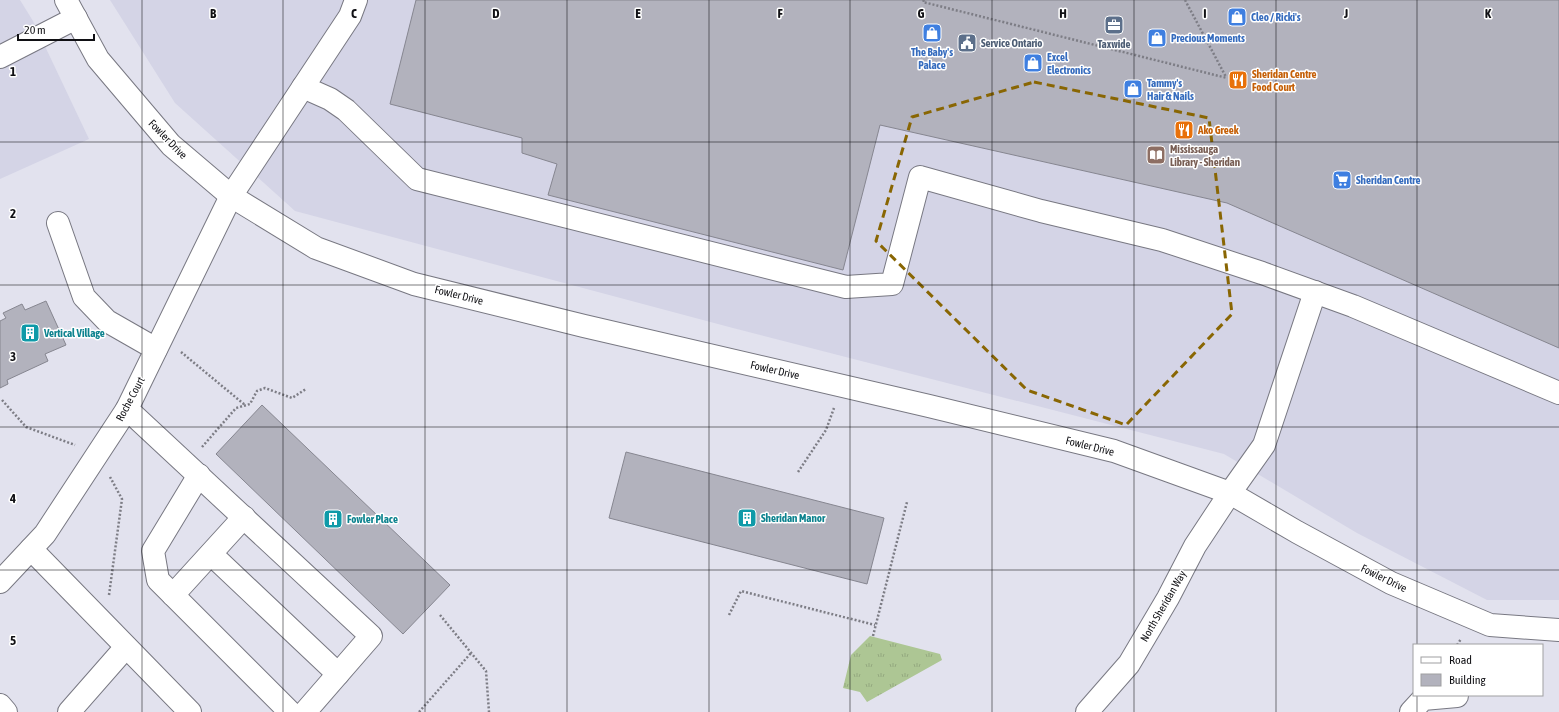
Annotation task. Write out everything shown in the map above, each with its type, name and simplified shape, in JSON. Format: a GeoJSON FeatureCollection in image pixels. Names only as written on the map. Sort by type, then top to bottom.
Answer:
{"type":"FeatureCollection","features":[{"type":"Feature","properties":{"kind":"street","name":"Roche Court"},"geometry":{"type":"LineString","coordinates":[[0,582],[45,534],[127,409],[231,196],[350,16],[356,0]]}},
{"type":"Feature","properties":{"kind":"street"},"geometry":{"type":"LineString","coordinates":[[1,53],[71,9]]}},
{"type":"Feature","properties":{"kind":"street","name":"Fowler Drive"},"geometry":{"type":"LineString","coordinates":[[71,9],[98,59],[172,145],[231,196],[316,248],[414,284],[1114,452],[1230,493],[1297,532],[1391,583],[1490,625],[1559,630]]}},
{"type":"Feature","properties":{"kind":"street"},"geometry":{"type":"LineString","coordinates":[[303,88],[330,99],[346,110],[417,179],[846,287],[892,284],[920,177],[1041,211],[1162,240],[1315,292],[1559,392]]}},
{"type":"Feature","properties":{"kind":"street"},"geometry":{"type":"LineString","coordinates":[[58,223],[84,297],[107,321],[159,343]]}},
{"type":"Feature","properties":{"kind":"street","name":"North Sheridan Way"},"geometry":{"type":"LineString","coordinates":[[1087,712],[1129,664],[1168,598],[1195,546],[1264,445],[1315,292]]}},
{"type":"Feature","properties":{"kind":"street"},"geometry":{"type":"LineString","coordinates":[[127,409],[372,636],[305,712]]}},
{"type":"Feature","properties":{"kind":"street"},"geometry":{"type":"LineString","coordinates":[[193,469],[154,551],[158,580],[290,712]]}},
{"type":"Feature","properties":{"kind":"street"},"geometry":{"type":"LineString","coordinates":[[173,595],[244,517]]}},
{"type":"Feature","properties":{"kind":"street"},"geometry":{"type":"LineString","coordinates":[[31,549],[190,712]]}},
{"type":"Feature","properties":{"kind":"street"},"geometry":{"type":"LineString","coordinates":[[211,554],[338,674]]}},
{"type":"Feature","properties":{"kind":"street"},"geometry":{"type":"LineString","coordinates":[[69,712],[126,647]]}},
{"type":"Feature","properties":{"kind":"street"},"geometry":{"type":"LineString","coordinates":[[1411,712],[1423,699],[1457,696]]}},
{"type":"Feature","properties":{"kind":"street"},"geometry":{"type":"LineString","coordinates":[[0,705],[6,712]]}},
{"type":"Feature","properties":{"kind":"path"},"geometry":{"type":"LineString","coordinates":[[924,0],[923,2],[1227,78],[1185,0]]}},
{"type":"Feature","properties":{"kind":"path"},"geometry":{"type":"LineString","coordinates":[[159,343],[245,405]]}},
{"type":"Feature","properties":{"kind":"path"},"geometry":{"type":"LineString","coordinates":[[798,472],[826,430],[842,386]]}},
{"type":"Feature","properties":{"kind":"path"},"geometry":{"type":"LineString","coordinates":[[193,469],[236,408],[250,404],[258,391],[265,388],[292,398],[306,389]]}},
{"type":"Feature","properties":{"kind":"path"},"geometry":{"type":"LineString","coordinates":[[2,400],[26,427],[98,453],[122,499],[105,625]]}},
{"type":"Feature","properties":{"kind":"path"},"geometry":{"type":"LineString","coordinates":[[873,636],[907,502]]}},
{"type":"Feature","properties":{"kind":"path"},"geometry":{"type":"LineString","coordinates":[[729,615],[741,590],[875,626]]}},
{"type":"Feature","properties":{"kind":"path"},"geometry":{"type":"LineString","coordinates":[[440,615],[486,672],[489,712]]}},
{"type":"Feature","properties":{"kind":"path"},"geometry":{"type":"LineString","coordinates":[[418,712],[471,653]]}},
{"type":"Feature","properties":{"kind":"highlighted area"},"geometry":{"type":"Polygon","coordinates":[[[1034,82],[1209,118],[1232,314],[1126,425],[1027,390],[876,241],[912,117],[1034,82]]]}},
{"type":"Feature","properties":{"kind":"shaded area"},"geometry":{"type":"Polygon","coordinates":[[[0,0],[20,0],[33,21],[89,139],[0,179],[0,0]]]}},
{"type":"Feature","properties":{"kind":"shaded area"},"geometry":{"type":"Polygon","coordinates":[[[110,0],[1559,0],[1559,600],[1487,600],[1357,533],[1224,454],[733,328],[295,211],[175,103],[110,0]]]}},
{"type":"Feature","properties":{"kind":"green space"},"geometry":{"type":"Polygon","coordinates":[[[870,636],[940,654],[942,660],[867,702],[860,692],[843,688],[851,655],[870,636]]]}},
{"type":"Feature","properties":{"kind":"building","name":"Sheridan Centre"},"geometry":{"type":"Polygon","coordinates":[[[416,0],[1559,0],[1559,348],[1227,203],[880,125],[843,270],[548,195],[557,164],[522,153],[522,138],[390,104],[416,0]]]}},
{"type":"Feature","properties":{"kind":"building","name":"Vertical Village"},"geometry":{"type":"Polygon","coordinates":[[[46,301],[66,345],[45,354],[48,361],[7,380],[8,384],[0,388],[0,321],[6,318],[3,313],[22,304],[25,310],[46,301]]]}},
{"type":"Feature","properties":{"kind":"building","name":"Fowler Place"},"geometry":{"type":"Polygon","coordinates":[[[262,405],[450,585],[403,634],[216,454],[262,405]]]}},
{"type":"Feature","properties":{"kind":"building","name":"Sheridan Manor"},"geometry":{"type":"Polygon","coordinates":[[[626,452],[884,518],[867,584],[609,518],[626,452]]]}},
{"type":"Feature","properties":{"kind":"place","name":"Cleo / Ricki's"},"geometry":{"type":"Point","coordinates":[1237,17]}},
{"type":"Feature","properties":{"kind":"place","name":"Taxwide"},"geometry":{"type":"Point","coordinates":[1114,25]}},
{"type":"Feature","properties":{"kind":"place","name":"The Baby's Palace"},"geometry":{"type":"Point","coordinates":[932,33]}},
{"type":"Feature","properties":{"kind":"place","name":"Precious Moments"},"geometry":{"type":"Point","coordinates":[1157,38]}},
{"type":"Feature","properties":{"kind":"place","name":"Service Ontario"},"geometry":{"type":"Point","coordinates":[967,43]}},
{"type":"Feature","properties":{"kind":"place","name":"Excel Electronics"},"geometry":{"type":"Point","coordinates":[1033,63]}},
{"type":"Feature","properties":{"kind":"place","name":"Sheridan Centre Food Court"},"geometry":{"type":"Point","coordinates":[1238,80]}},
{"type":"Feature","properties":{"kind":"place","name":"Tammy's Hair & Nails"},"geometry":{"type":"Point","coordinates":[1133,89]}},
{"type":"Feature","properties":{"kind":"place","name":"Ako Greek"},"geometry":{"type":"Point","coordinates":[1184,130]}},
{"type":"Feature","properties":{"kind":"place","name":"Mississauga Library - Sheridan"},"geometry":{"type":"Point","coordinates":[1156,155]}},
{"type":"Feature","properties":{"kind":"place","name":"Sheridan Centre"},"geometry":{"type":"Point","coordinates":[1342,180]}},
{"type":"Feature","properties":{"kind":"place","name":"Vertical Village"},"geometry":{"type":"Point","coordinates":[30,333]}},
{"type":"Feature","properties":{"kind":"place","name":"Sheridan Manor"},"geometry":{"type":"Point","coordinates":[747,518]}},
{"type":"Feature","properties":{"kind":"place","name":"Fowler Place"},"geometry":{"type":"Point","coordinates":[333,519]}}]}
